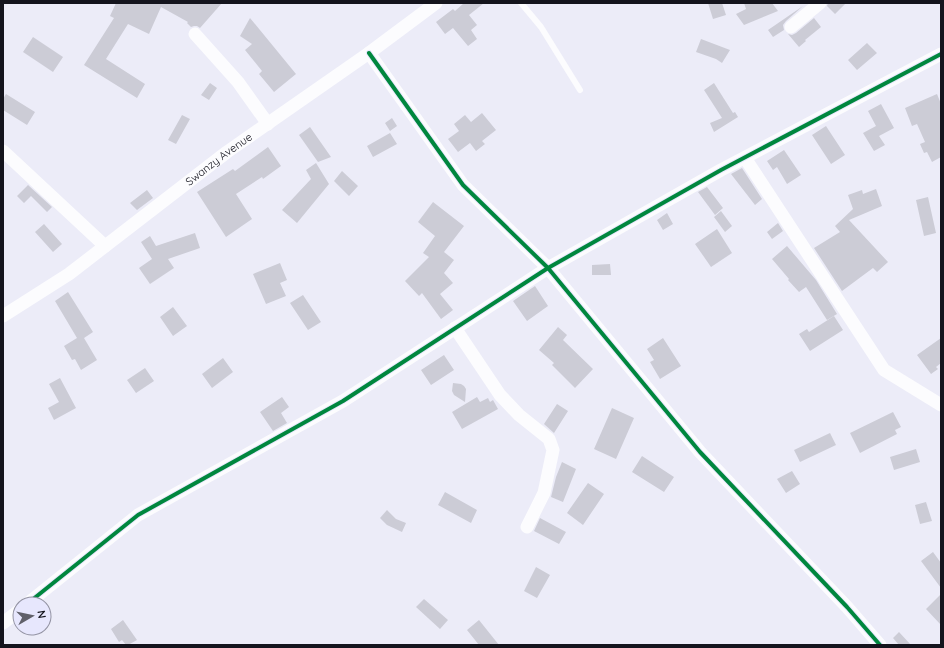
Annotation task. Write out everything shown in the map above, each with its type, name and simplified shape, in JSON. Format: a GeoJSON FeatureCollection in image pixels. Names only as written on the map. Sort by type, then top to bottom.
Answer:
{"type":"FeatureCollection","features":[{"type":"Feature","properties":{"kind":"street","name":"Swanzy Avenue"},"geometry":{"type":"LineString","coordinates":[[3,316],[69,274],[227,152],[369,53],[436,3]]}},
{"type":"Feature","properties":{"kind":"street"},"geometry":{"type":"LineString","coordinates":[[791,27],[820,3]]}},
{"type":"Feature","properties":{"kind":"street"},"geometry":{"type":"LineString","coordinates":[[195,34],[238,82],[268,124]]}},
{"type":"Feature","properties":{"kind":"street"},"geometry":{"type":"LineString","coordinates":[[369,53],[463,185],[548,268],[700,452],[847,607],[880,645]]}},
{"type":"Feature","properties":{"kind":"street"},"geometry":{"type":"LineString","coordinates":[[37,596],[138,515],[343,401],[548,268],[745,158],[941,54]]}},
{"type":"Feature","properties":{"kind":"street"},"geometry":{"type":"LineString","coordinates":[[3,151],[105,246]]}},
{"type":"Feature","properties":{"kind":"street"},"geometry":{"type":"LineString","coordinates":[[745,158],[884,370],[941,405]]}},
{"type":"Feature","properties":{"kind":"street"},"geometry":{"type":"LineString","coordinates":[[455,328],[500,395],[519,415],[548,439],[553,450],[544,493],[527,527]]}},
{"type":"Feature","properties":{"kind":"street"},"geometry":{"type":"LineString","coordinates":[[3,623],[12,616]]}},
{"type":"Feature","properties":{"kind":"lane"},"geometry":{"type":"LineString","coordinates":[[521,3],[541,27],[580,90]]}},
{"type":"Feature","properties":{"kind":"building"},"geometry":{"type":"Polygon","coordinates":[[[116,3],[222,3],[200,28],[197,26],[191,27],[187,23],[188,22],[161,7],[149,34],[128,24],[106,59],[145,84],[137,98],[84,65],[114,18],[110,16],[116,3]]]}},
{"type":"Feature","properties":{"kind":"building"},"geometry":{"type":"Polygon","coordinates":[[[464,3],[484,3],[469,15],[477,25],[471,30],[477,39],[468,46],[453,28],[445,34],[436,22],[453,9],[455,11],[464,3]]]}},
{"type":"Feature","properties":{"kind":"building"},"geometry":{"type":"Polygon","coordinates":[[[708,3],[722,3],[726,15],[713,19],[708,3]]]}},
{"type":"Feature","properties":{"kind":"building"},"geometry":{"type":"Polygon","coordinates":[[[744,3],[772,3],[778,11],[744,25],[736,14],[746,9],[744,3]]]}},
{"type":"Feature","properties":{"kind":"building"},"geometry":{"type":"Polygon","coordinates":[[[828,3],[846,3],[835,14],[827,6],[828,3]]]}},
{"type":"Feature","properties":{"kind":"building"},"geometry":{"type":"Polygon","coordinates":[[[803,6],[786,21],[783,25],[784,30],[773,37],[768,30],[803,6]]]}},
{"type":"Feature","properties":{"kind":"building"},"geometry":{"type":"Polygon","coordinates":[[[250,18],[296,74],[274,92],[259,74],[262,71],[245,50],[252,44],[240,36],[250,18]]]}},
{"type":"Feature","properties":{"kind":"building"},"geometry":{"type":"Polygon","coordinates":[[[814,18],[821,27],[799,47],[788,34],[792,35],[796,33],[814,18]]]}},
{"type":"Feature","properties":{"kind":"building"},"geometry":{"type":"Polygon","coordinates":[[[33,37],[63,57],[53,72],[23,52],[33,37]]]}},
{"type":"Feature","properties":{"kind":"building"},"geometry":{"type":"Polygon","coordinates":[[[701,39],[730,50],[722,63],[716,59],[696,52],[701,39]]]}},
{"type":"Feature","properties":{"kind":"building"},"geometry":{"type":"Polygon","coordinates":[[[867,43],[877,53],[857,70],[848,60],[867,43]]]}},
{"type":"Feature","properties":{"kind":"building"},"geometry":{"type":"Polygon","coordinates":[[[210,83],[217,88],[209,100],[201,95],[210,83]]]}},
{"type":"Feature","properties":{"kind":"building"},"geometry":{"type":"Polygon","coordinates":[[[714,83],[733,113],[735,112],[738,117],[714,132],[710,123],[722,118],[704,90],[714,83]]]}},
{"type":"Feature","properties":{"kind":"building"},"geometry":{"type":"Polygon","coordinates":[[[6,94],[35,112],[27,125],[3,110],[3,99],[6,94]]]}},
{"type":"Feature","properties":{"kind":"building"},"geometry":{"type":"Polygon","coordinates":[[[937,94],[941,104],[941,157],[932,162],[927,152],[924,153],[920,144],[925,142],[917,124],[912,126],[905,108],[937,94]]]}},
{"type":"Feature","properties":{"kind":"building"},"geometry":{"type":"Polygon","coordinates":[[[881,104],[894,128],[879,136],[885,145],[874,151],[863,133],[876,126],[868,111],[881,104]]]}},
{"type":"Feature","properties":{"kind":"building"},"geometry":{"type":"Polygon","coordinates":[[[482,113],[496,130],[482,141],[485,144],[476,151],[470,143],[458,152],[448,139],[459,131],[454,124],[465,115],[471,122],[482,113]]]}},
{"type":"Feature","properties":{"kind":"building"},"geometry":{"type":"Polygon","coordinates":[[[182,115],[190,119],[176,144],[168,140],[182,115]]]}},
{"type":"Feature","properties":{"kind":"building"},"geometry":{"type":"Polygon","coordinates":[[[392,118],[397,126],[390,131],[385,123],[392,118]]]}},
{"type":"Feature","properties":{"kind":"building"},"geometry":{"type":"Polygon","coordinates":[[[826,126],[845,155],[831,164],[812,135],[826,126]]]}},
{"type":"Feature","properties":{"kind":"building"},"geometry":{"type":"Polygon","coordinates":[[[310,127],[331,157],[318,162],[299,135],[310,127]]]}},
{"type":"Feature","properties":{"kind":"building"},"geometry":{"type":"Polygon","coordinates":[[[390,133],[397,144],[373,157],[367,146],[390,133]]]}},
{"type":"Feature","properties":{"kind":"building"},"geometry":{"type":"Polygon","coordinates":[[[268,147],[281,166],[263,179],[262,177],[236,194],[252,219],[226,237],[197,192],[233,169],[235,171],[268,147]]]}},
{"type":"Feature","properties":{"kind":"building"},"geometry":{"type":"Polygon","coordinates":[[[784,150],[801,175],[787,184],[777,167],[773,170],[767,161],[784,150]]]}},
{"type":"Feature","properties":{"kind":"building"},"geometry":{"type":"Polygon","coordinates":[[[316,163],[329,184],[297,223],[282,210],[311,179],[306,170],[316,163]]]}},
{"type":"Feature","properties":{"kind":"building"},"geometry":{"type":"Polygon","coordinates":[[[742,168],[762,199],[755,205],[731,174],[742,168]]]}},
{"type":"Feature","properties":{"kind":"building"},"geometry":{"type":"Polygon","coordinates":[[[342,171],[358,186],[349,196],[334,181],[342,171]]]}},
{"type":"Feature","properties":{"kind":"building"},"geometry":{"type":"Polygon","coordinates":[[[28,185],[52,207],[47,212],[31,196],[24,203],[17,196],[28,185]]]}},
{"type":"Feature","properties":{"kind":"building"},"geometry":{"type":"Polygon","coordinates":[[[707,187],[723,208],[715,215],[698,192],[707,187]]]}},
{"type":"Feature","properties":{"kind":"building"},"geometry":{"type":"Polygon","coordinates":[[[876,189],[882,206],[849,220],[888,262],[877,272],[873,268],[842,291],[814,248],[840,232],[835,226],[853,209],[848,195],[862,190],[863,194],[876,189]]]}},
{"type":"Feature","properties":{"kind":"building"},"geometry":{"type":"Polygon","coordinates":[[[147,190],[153,198],[137,210],[130,203],[147,190]]]}},
{"type":"Feature","properties":{"kind":"building"},"geometry":{"type":"Polygon","coordinates":[[[928,197],[936,233],[924,236],[916,200],[928,197]]]}},
{"type":"Feature","properties":{"kind":"building"},"geometry":{"type":"Polygon","coordinates":[[[433,202],[464,226],[444,252],[454,260],[444,273],[453,283],[440,294],[453,310],[441,319],[422,293],[419,296],[405,281],[429,257],[423,253],[435,236],[418,222],[433,202]]]}},
{"type":"Feature","properties":{"kind":"building"},"geometry":{"type":"Polygon","coordinates":[[[721,211],[732,226],[725,232],[714,217],[721,211]]]}},
{"type":"Feature","properties":{"kind":"building"},"geometry":{"type":"Polygon","coordinates":[[[667,213],[673,224],[663,230],[657,220],[667,213]]]}},
{"type":"Feature","properties":{"kind":"building"},"geometry":{"type":"Polygon","coordinates":[[[778,223],[783,231],[772,239],[767,232],[778,223]]]}},
{"type":"Feature","properties":{"kind":"building"},"geometry":{"type":"Polygon","coordinates":[[[44,224],[62,244],[53,252],[35,232],[44,224]]]}},
{"type":"Feature","properties":{"kind":"building"},"geometry":{"type":"Polygon","coordinates":[[[717,229],[732,253],[711,267],[695,244],[717,229]]]}},
{"type":"Feature","properties":{"kind":"building"},"geometry":{"type":"Polygon","coordinates":[[[195,233],[200,248],[168,259],[174,268],[150,284],[139,268],[152,259],[141,242],[150,236],[156,246],[195,233]]]}},
{"type":"Feature","properties":{"kind":"building"},"geometry":{"type":"Polygon","coordinates":[[[787,246],[816,280],[837,314],[827,320],[806,287],[799,292],[772,259],[787,246]]]}},
{"type":"Feature","properties":{"kind":"building"},"geometry":{"type":"Polygon","coordinates":[[[280,263],[287,280],[280,283],[286,296],[266,304],[253,274],[280,263]]]}},
{"type":"Feature","properties":{"kind":"building"},"geometry":{"type":"Polygon","coordinates":[[[610,264],[611,275],[592,275],[592,265],[610,264]]]}},
{"type":"Feature","properties":{"kind":"building"},"geometry":{"type":"Polygon","coordinates":[[[535,286],[548,306],[527,321],[513,301],[535,286]]]}},
{"type":"Feature","properties":{"kind":"building"},"geometry":{"type":"Polygon","coordinates":[[[68,292],[93,332],[84,338],[97,360],[81,370],[75,359],[72,360],[64,346],[77,338],[55,301],[68,292]]]}},
{"type":"Feature","properties":{"kind":"building"},"geometry":{"type":"Polygon","coordinates":[[[303,295],[321,322],[308,330],[290,303],[303,295]]]}},
{"type":"Feature","properties":{"kind":"building"},"geometry":{"type":"Polygon","coordinates":[[[173,307],[187,326],[173,336],[160,317],[173,307]]]}},
{"type":"Feature","properties":{"kind":"building"},"geometry":{"type":"Polygon","coordinates":[[[834,316],[843,330],[810,351],[799,334],[807,329],[809,332],[834,316]]]}},
{"type":"Feature","properties":{"kind":"building"},"geometry":{"type":"Polygon","coordinates":[[[558,327],[567,335],[563,340],[593,369],[575,388],[552,365],[554,363],[539,350],[558,327]]]}},
{"type":"Feature","properties":{"kind":"building"},"geometry":{"type":"Polygon","coordinates":[[[663,338],[681,366],[660,379],[650,362],[654,360],[647,349],[663,338]]]}},
{"type":"Feature","properties":{"kind":"building"},"geometry":{"type":"Polygon","coordinates":[[[941,338],[941,363],[936,367],[938,369],[931,374],[917,355],[941,338]]]}},
{"type":"Feature","properties":{"kind":"building"},"geometry":{"type":"Polygon","coordinates":[[[444,355],[454,370],[431,385],[421,370],[444,355]]]}},
{"type":"Feature","properties":{"kind":"building"},"geometry":{"type":"Polygon","coordinates":[[[223,358],[233,372],[212,388],[202,374],[223,358]]]}},
{"type":"Feature","properties":{"kind":"building"},"geometry":{"type":"Polygon","coordinates":[[[145,368],[154,381],[136,393],[127,380],[145,368]]]}},
{"type":"Feature","properties":{"kind":"building"},"geometry":{"type":"Polygon","coordinates":[[[60,378],[76,408],[54,420],[48,408],[59,402],[49,384],[60,378]]]}},
{"type":"Feature","properties":{"kind":"building"},"geometry":{"type":"Polygon","coordinates":[[[453,383],[461,384],[466,389],[465,402],[454,395],[452,391],[453,383]]]}},
{"type":"Feature","properties":{"kind":"building"},"geometry":{"type":"Polygon","coordinates":[[[282,397],[289,407],[281,413],[287,423],[273,431],[260,412],[282,397]]]}},
{"type":"Feature","properties":{"kind":"building"},"geometry":{"type":"Polygon","coordinates":[[[477,397],[480,402],[488,398],[490,402],[493,400],[498,409],[462,429],[452,412],[477,397]]]}},
{"type":"Feature","properties":{"kind":"building"},"geometry":{"type":"Polygon","coordinates":[[[557,404],[568,411],[554,433],[544,424],[557,404]]]}},
{"type":"Feature","properties":{"kind":"building"},"geometry":{"type":"Polygon","coordinates":[[[612,408],[634,418],[616,459],[594,449],[612,408]]]}},
{"type":"Feature","properties":{"kind":"building"},"geometry":{"type":"Polygon","coordinates":[[[893,412],[901,427],[895,430],[897,434],[860,453],[850,433],[893,412]]]}},
{"type":"Feature","properties":{"kind":"building"},"geometry":{"type":"Polygon","coordinates":[[[830,433],[836,445],[800,462],[794,450],[830,433]]]}},
{"type":"Feature","properties":{"kind":"building"},"geometry":{"type":"Polygon","coordinates":[[[916,449],[920,462],[894,470],[890,457],[916,449]]]}},
{"type":"Feature","properties":{"kind":"building"},"geometry":{"type":"Polygon","coordinates":[[[642,456],[674,477],[664,492],[632,472],[642,456]]]}},
{"type":"Feature","properties":{"kind":"building"},"geometry":{"type":"Polygon","coordinates":[[[562,462],[576,469],[563,502],[551,497],[556,477],[562,462]]]}},
{"type":"Feature","properties":{"kind":"building"},"geometry":{"type":"Polygon","coordinates":[[[792,471],[800,484],[786,493],[777,479],[792,471]]]}},
{"type":"Feature","properties":{"kind":"building"},"geometry":{"type":"Polygon","coordinates":[[[588,483],[604,494],[583,525],[567,513],[588,483]]]}},
{"type":"Feature","properties":{"kind":"building"},"geometry":{"type":"Polygon","coordinates":[[[445,492],[477,510],[471,523],[438,505],[445,492]]]}},
{"type":"Feature","properties":{"kind":"building"},"geometry":{"type":"Polygon","coordinates":[[[926,502],[932,521],[920,524],[915,505],[926,502]]]}},
{"type":"Feature","properties":{"kind":"building"},"geometry":{"type":"Polygon","coordinates":[[[387,510],[396,519],[406,523],[402,532],[387,525],[380,518],[387,510]]]}},
{"type":"Feature","properties":{"kind":"building"},"geometry":{"type":"Polygon","coordinates":[[[540,518],[566,532],[559,544],[534,531],[540,518]]]}},
{"type":"Feature","properties":{"kind":"building"},"geometry":{"type":"Polygon","coordinates":[[[933,552],[941,563],[941,588],[921,561],[933,552]]]}},
{"type":"Feature","properties":{"kind":"building"},"geometry":{"type":"Polygon","coordinates":[[[536,567],[550,575],[537,598],[524,591],[536,567]]]}},
{"type":"Feature","properties":{"kind":"building"},"geometry":{"type":"Polygon","coordinates":[[[941,594],[941,625],[926,609],[941,594]]]}},
{"type":"Feature","properties":{"kind":"building"},"geometry":{"type":"Polygon","coordinates":[[[424,599],[448,620],[440,629],[416,607],[424,599]]]}},
{"type":"Feature","properties":{"kind":"building"},"geometry":{"type":"Polygon","coordinates":[[[123,620],[137,640],[128,645],[126,645],[122,640],[119,642],[111,629],[123,620]]]}},
{"type":"Feature","properties":{"kind":"building"},"geometry":{"type":"Polygon","coordinates":[[[479,620],[499,645],[479,645],[467,630],[479,620]]]}},
{"type":"Feature","properties":{"kind":"building"},"geometry":{"type":"Polygon","coordinates":[[[899,632],[911,645],[899,645],[893,638],[899,632]]]}},
{"type":"Feature","properties":{"kind":"cycle path"},"geometry":{"type":"LineString","coordinates":[[369,53],[463,185],[548,268],[700,452],[847,607],[880,645]]}},
{"type":"Feature","properties":{"kind":"cycle path"},"geometry":{"type":"LineString","coordinates":[[37,596],[138,515],[343,401],[548,268],[721,170],[941,54]]}}]}
